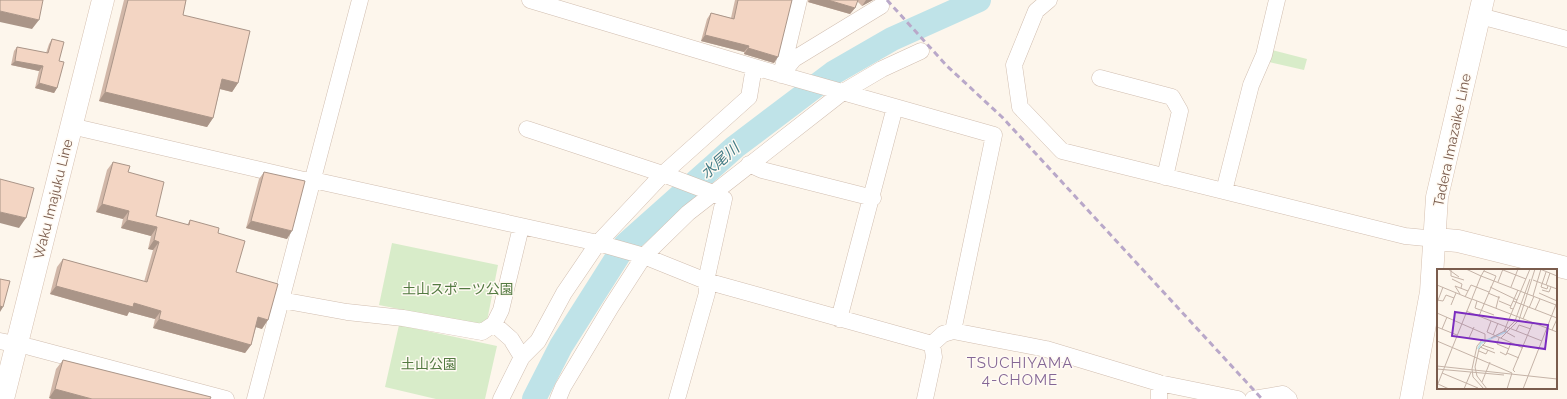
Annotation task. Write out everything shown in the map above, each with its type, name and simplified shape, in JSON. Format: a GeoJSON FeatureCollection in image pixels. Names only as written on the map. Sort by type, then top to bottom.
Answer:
{"type":"FeatureCollection","features":[{"type":"Feature","properties":{"kind":"main road","name":"Waku Imajuku Line"},"geometry":{"type":"LineString","coordinates":[[3,399],[8,343],[71,126],[103,0]]}},
{"type":"Feature","properties":{"kind":"main road","name":"Tadera Imazaike Line"},"geometry":{"type":"LineString","coordinates":[[1411,399],[1431,292],[1436,239],[1437,197],[1481,8]]}},
{"type":"Feature","properties":{"kind":"main road"},"geometry":{"type":"LineString","coordinates":[[1436,239],[1458,241],[1567,268]]}},
{"type":"Feature","properties":{"kind":"street"},"geometry":{"type":"LineString","coordinates":[[255,399],[360,0]]}},
{"type":"Feature","properties":{"kind":"street"},"geometry":{"type":"LineString","coordinates":[[530,0],[568,5],[754,67],[994,135],[953,331]]}},
{"type":"Feature","properties":{"kind":"street"},"geometry":{"type":"LineString","coordinates":[[781,75],[799,0]]}},
{"type":"Feature","properties":{"kind":"street"},"geometry":{"type":"LineString","coordinates":[[1049,0],[1033,5],[1014,65],[1020,107],[1062,151],[1405,236],[1436,239]]}},
{"type":"Feature","properties":{"kind":"street"},"geometry":{"type":"LineString","coordinates":[[1224,191],[1251,85],[1264,54],[1277,0]]}},
{"type":"Feature","properties":{"kind":"street"},"geometry":{"type":"LineString","coordinates":[[781,75],[794,59],[881,6]]}},
{"type":"Feature","properties":{"kind":"street"},"geometry":{"type":"LineString","coordinates":[[1481,8],[1567,39]]}},
{"type":"Feature","properties":{"kind":"street"},"geometry":{"type":"LineString","coordinates":[[558,399],[600,325],[644,256],[688,213],[843,92],[882,69],[921,51]]}},
{"type":"Feature","properties":{"kind":"street"},"geometry":{"type":"LineString","coordinates":[[501,399],[522,357],[538,341],[564,293],[598,243],[663,174],[749,97],[754,67]]}},
{"type":"Feature","properties":{"kind":"street"},"geometry":{"type":"LineString","coordinates":[[1100,78],[1172,97],[1180,111],[1164,177]]}},
{"type":"Feature","properties":{"kind":"street"},"geometry":{"type":"LineString","coordinates":[[839,319],[895,107]]}},
{"type":"Feature","properties":{"kind":"street"},"geometry":{"type":"LineString","coordinates":[[71,126],[304,180],[313,180],[598,243],[644,256],[706,281],[932,344]]}},
{"type":"Feature","properties":{"kind":"street"},"geometry":{"type":"LineString","coordinates":[[527,129],[663,174],[713,192],[724,199],[706,281],[707,293],[677,399]]}},
{"type":"Feature","properties":{"kind":"street"},"geometry":{"type":"LineString","coordinates":[[749,164],[762,170],[872,198]]}},
{"type":"Feature","properties":{"kind":"street"},"geometry":{"type":"LineString","coordinates":[[281,300],[347,312],[404,318],[482,332],[494,324],[501,310],[521,227]]}},
{"type":"Feature","properties":{"kind":"street"},"geometry":{"type":"LineString","coordinates":[[494,324],[511,339],[522,357]]}},
{"type":"Feature","properties":{"kind":"street"},"geometry":{"type":"LineString","coordinates":[[932,344],[943,334],[953,331],[1046,350],[1159,383],[1238,399]]}},
{"type":"Feature","properties":{"kind":"street"},"geometry":{"type":"LineString","coordinates":[[8,343],[30,347],[226,399]]}},
{"type":"Feature","properties":{"kind":"street"},"geometry":{"type":"LineString","coordinates":[[925,399],[934,357],[932,344]]}},
{"type":"Feature","properties":{"kind":"street"},"geometry":{"type":"LineString","coordinates":[[1159,383],[1159,399]]}},
{"type":"Feature","properties":{"kind":"street"},"geometry":{"type":"LineString","coordinates":[[1252,399],[1283,394],[1289,399]]}},
{"type":"Feature","properties":{"kind":"green space"},"geometry":{"type":"Polygon","coordinates":[[[1272,50],[1307,59],[1304,70],[1269,62],[1272,50]]]}},
{"type":"Feature","properties":{"kind":"green space","name":"土山スポーツ公園"},"geometry":{"type":"Polygon","coordinates":[[[392,243],[498,265],[487,321],[479,325],[379,305],[392,243]]]}},
{"type":"Feature","properties":{"kind":"green space","name":"土山公園"},"geometry":{"type":"Polygon","coordinates":[[[399,325],[497,346],[485,399],[436,399],[385,387],[399,325]]]}},
{"type":"Feature","properties":{"kind":"building"},"geometry":{"type":"Polygon","coordinates":[[[0,0],[43,0],[39,20],[0,11],[0,0]]]}},
{"type":"Feature","properties":{"kind":"building"},"geometry":{"type":"Polygon","coordinates":[[[128,0],[186,0],[183,15],[250,31],[238,83],[222,79],[213,118],[105,92],[128,0]]]}},
{"type":"Feature","properties":{"kind":"building"},"geometry":{"type":"Polygon","coordinates":[[[738,0],[792,0],[778,57],[748,48],[749,46],[705,35],[711,13],[734,19],[738,0]]]}},
{"type":"Feature","properties":{"kind":"building"},"geometry":{"type":"Polygon","coordinates":[[[828,0],[858,0],[855,8],[828,0]]]}},
{"type":"Feature","properties":{"kind":"building"},"geometry":{"type":"Polygon","coordinates":[[[52,39],[64,42],[59,61],[64,62],[57,88],[39,83],[43,66],[15,61],[17,47],[48,53],[52,39]]]}},
{"type":"Feature","properties":{"kind":"building"},"geometry":{"type":"Polygon","coordinates":[[[113,162],[130,166],[128,172],[164,182],[156,216],[189,225],[190,220],[219,228],[218,233],[245,241],[236,272],[278,284],[268,320],[258,317],[251,345],[159,319],[161,311],[134,303],[133,307],[56,286],[63,259],[147,282],[159,242],[154,240],[157,227],[127,220],[129,211],[102,204],[113,162]]]}},
{"type":"Feature","properties":{"kind":"building"},"geometry":{"type":"Polygon","coordinates":[[[264,172],[305,181],[292,231],[251,221],[264,172]]]}},
{"type":"Feature","properties":{"kind":"building"},"geometry":{"type":"Polygon","coordinates":[[[0,179],[34,188],[26,218],[0,212],[0,179]]]}},
{"type":"Feature","properties":{"kind":"building"},"geometry":{"type":"Polygon","coordinates":[[[0,279],[10,281],[3,307],[0,306],[0,279]]]}},
{"type":"Feature","properties":{"kind":"building"},"geometry":{"type":"Polygon","coordinates":[[[63,360],[211,397],[210,399],[92,399],[55,389],[63,360]]]}},
{"type":"Feature","properties":{"kind":"waterway","name":"水尾川"},"geometry":{"type":"LineString","coordinates":[[534,399],[561,346],[625,245],[735,147],[833,73],[892,39],[979,0]]}},
{"type":"Feature","properties":{"kind":"railway"},"geometry":{"type":"LineString","coordinates":[[887,0],[947,66],[1002,117],[1262,399]]}},
{"type":"Feature","properties":{"kind":"district","name":"TSUCHIYAMA 4-CHOME"},"geometry":{"type":"Point","coordinates":[1020,372]}}]}
